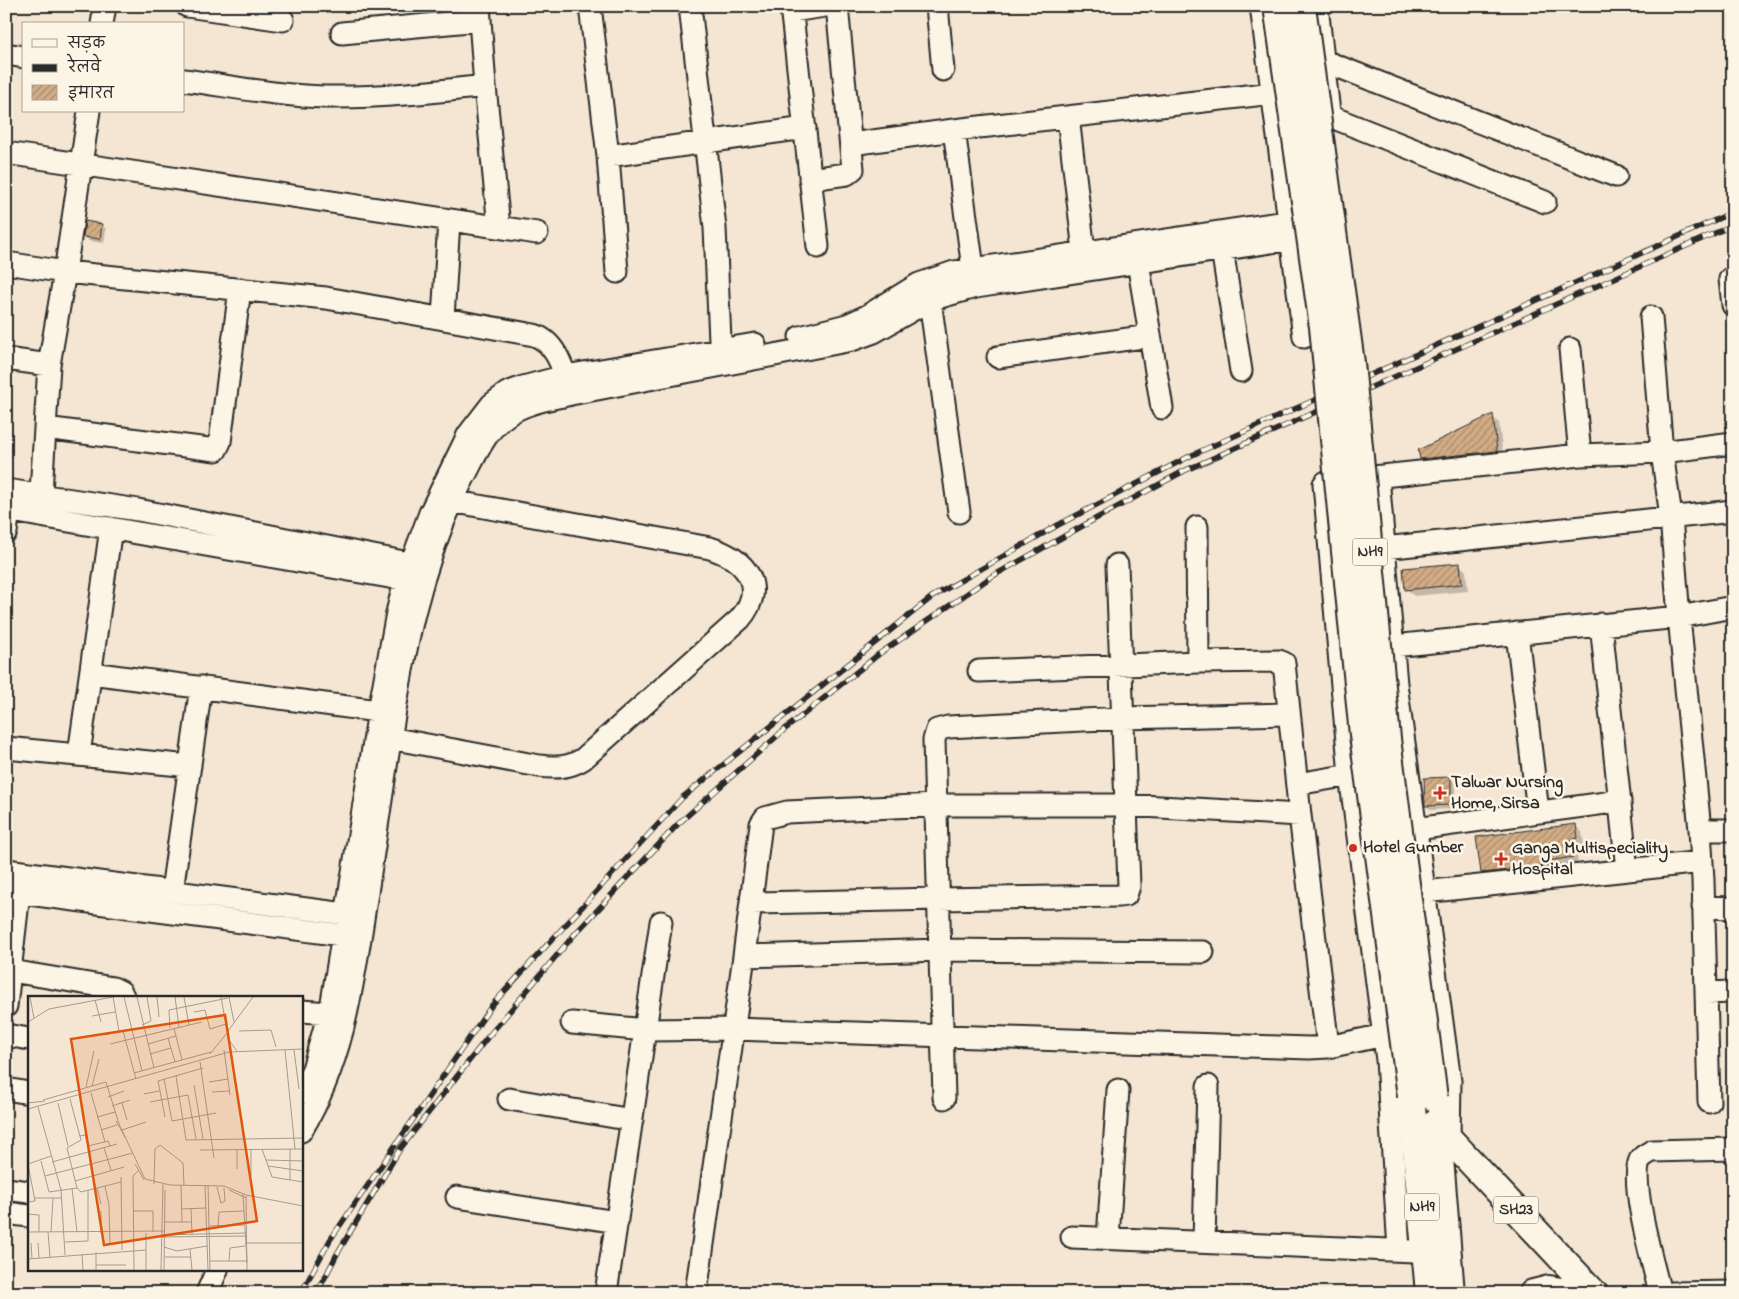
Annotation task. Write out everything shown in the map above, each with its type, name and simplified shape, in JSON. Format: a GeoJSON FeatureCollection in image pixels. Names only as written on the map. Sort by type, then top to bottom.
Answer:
{"type":"FeatureCollection","features":[{"type":"Feature","properties":{"kind":"main road","name":"NH9"},"geometry":{"type":"LineString","coordinates":[[1277,6],[1323,327],[1362,735],[1423,1097],[1443,1133],[1437,1251],[1429,1293]]}},
{"type":"Feature","properties":{"kind":"main road","name":"NH9"},"geometry":{"type":"LineString","coordinates":[[1302,6],[1351,363],[1437,1251],[1451,1293]]}},
{"type":"Feature","properties":{"kind":"main road","name":"SH23"},"geometry":{"type":"LineString","coordinates":[[1443,1133],[1594,1293]]}},
{"type":"Feature","properties":{"kind":"main road"},"geometry":{"type":"LineString","coordinates":[[1533,1293],[1550,1289],[1573,1293]]}},
{"type":"Feature","properties":{"kind":"street"},"geometry":{"type":"LineString","coordinates":[[102,22],[105,6]]}},
{"type":"Feature","properties":{"kind":"street"},"geometry":{"type":"LineString","coordinates":[[187,6],[283,20]]}},
{"type":"Feature","properties":{"kind":"street"},"geometry":{"type":"LineString","coordinates":[[590,6],[608,156],[617,272]]}},
{"type":"Feature","properties":{"kind":"street"},"geometry":{"type":"LineString","coordinates":[[690,6],[714,228],[721,358]]}},
{"type":"Feature","properties":{"kind":"street"},"geometry":{"type":"LineString","coordinates":[[818,247],[791,9],[825,6]]}},
{"type":"Feature","properties":{"kind":"street"},"geometry":{"type":"LineString","coordinates":[[810,179],[850,173],[854,164],[837,6]]}},
{"type":"Feature","properties":{"kind":"street"},"geometry":{"type":"LineString","coordinates":[[937,6],[942,70]]}},
{"type":"Feature","properties":{"kind":"street"},"geometry":{"type":"LineString","coordinates":[[1261,6],[1304,337]]}},
{"type":"Feature","properties":{"kind":"street"},"geometry":{"type":"LineString","coordinates":[[1290,230],[1337,230],[1339,227],[1324,61],[1317,6]]}},
{"type":"Feature","properties":{"kind":"street"},"geometry":{"type":"LineString","coordinates":[[342,33],[480,13],[499,227]]}},
{"type":"Feature","properties":{"kind":"street"},"geometry":{"type":"LineString","coordinates":[[6,54],[22,57]]}},
{"type":"Feature","properties":{"kind":"street"},"geometry":{"type":"LineString","coordinates":[[1324,61],[1616,176]]}},
{"type":"Feature","properties":{"kind":"street"},"geometry":{"type":"LineString","coordinates":[[185,80],[323,97],[388,96],[485,86]]}},
{"type":"Feature","properties":{"kind":"street"},"geometry":{"type":"LineString","coordinates":[[852,144],[954,130],[1273,93]]}},
{"type":"Feature","properties":{"kind":"street"},"geometry":{"type":"LineString","coordinates":[[40,505],[49,365],[89,112]]}},
{"type":"Feature","properties":{"kind":"street"},"geometry":{"type":"LineString","coordinates":[[1329,116],[1545,202]]}},
{"type":"Feature","properties":{"kind":"street"},"geometry":{"type":"LineString","coordinates":[[1068,117],[1085,262]]}},
{"type":"Feature","properties":{"kind":"street"},"geometry":{"type":"LineString","coordinates":[[608,156],[805,128]]}},
{"type":"Feature","properties":{"kind":"street"},"geometry":{"type":"LineString","coordinates":[[954,130],[974,278]]}},
{"type":"Feature","properties":{"kind":"street"},"geometry":{"type":"LineString","coordinates":[[6,153],[537,233]]}},
{"type":"Feature","properties":{"kind":"street"},"geometry":{"type":"LineString","coordinates":[[443,318],[449,221]]}},
{"type":"Feature","properties":{"kind":"street"},"geometry":{"type":"LineString","coordinates":[[355,915],[386,712],[409,630],[416,573],[468,435],[492,404],[507,393],[522,387],[568,385],[721,358],[858,339],[974,278],[1221,242],[1286,222],[1290,230]]}},
{"type":"Feature","properties":{"kind":"street"},"geometry":{"type":"LineString","coordinates":[[1221,242],[1241,371]]}},
{"type":"Feature","properties":{"kind":"street"},"geometry":{"type":"LineString","coordinates":[[1137,254],[1162,408]]}},
{"type":"Feature","properties":{"kind":"street"},"geometry":{"type":"LineString","coordinates":[[6,263],[65,272],[326,298],[443,318],[541,338],[552,347],[568,385]]}},
{"type":"Feature","properties":{"kind":"street"},"geometry":{"type":"LineString","coordinates":[[721,358],[847,325],[867,316],[919,284],[954,272],[974,278]]}},
{"type":"Feature","properties":{"kind":"street"},"geometry":{"type":"LineString","coordinates":[[1730,279],[1733,305]]}},
{"type":"Feature","properties":{"kind":"street"},"geometry":{"type":"LineString","coordinates":[[45,428],[216,450],[220,442],[240,289]]}},
{"type":"Feature","properties":{"kind":"street"},"geometry":{"type":"LineString","coordinates":[[930,300],[959,512]]}},
{"type":"Feature","properties":{"kind":"street"},"geometry":{"type":"LineString","coordinates":[[1651,317],[1662,452],[1671,518],[1700,830],[1709,1102]]}},
{"type":"Feature","properties":{"kind":"street"},"geometry":{"type":"LineString","coordinates":[[998,357],[1150,336]]}},
{"type":"Feature","properties":{"kind":"street"},"geometry":{"type":"LineString","coordinates":[[1570,349],[1580,455]]}},
{"type":"Feature","properties":{"kind":"street"},"geometry":{"type":"LineString","coordinates":[[6,359],[49,365]]}},
{"type":"Feature","properties":{"kind":"street"},"geometry":{"type":"LineString","coordinates":[[1399,1250],[1384,1035],[1350,775],[1323,486],[1326,482],[1580,455],[1662,452],[1733,443]]}},
{"type":"Feature","properties":{"kind":"street"},"geometry":{"type":"LineString","coordinates":[[1378,477],[1396,684],[1450,1081],[1443,1133]]}},
{"type":"Feature","properties":{"kind":"street"},"geometry":{"type":"LineString","coordinates":[[6,532],[8,500],[40,505],[138,510],[416,573]]}},
{"type":"Feature","properties":{"kind":"street"},"geometry":{"type":"LineString","coordinates":[[390,738],[539,766],[558,768],[577,763],[583,760],[740,619],[752,600],[752,584],[748,573],[740,563],[722,552],[710,548],[445,500]]}},
{"type":"Feature","properties":{"kind":"street"},"geometry":{"type":"LineString","coordinates":[[40,505],[112,528],[416,573]]}},
{"type":"Feature","properties":{"kind":"street"},"geometry":{"type":"LineString","coordinates":[[1384,548],[1733,511]]}},
{"type":"Feature","properties":{"kind":"street"},"geometry":{"type":"LineString","coordinates":[[1197,527],[1198,662]]}},
{"type":"Feature","properties":{"kind":"street"},"geometry":{"type":"LineString","coordinates":[[79,754],[112,528]]}},
{"type":"Feature","properties":{"kind":"street"},"geometry":{"type":"LineString","coordinates":[[751,904],[1126,895],[1128,886],[1117,565]]}},
{"type":"Feature","properties":{"kind":"street"},"geometry":{"type":"LineString","coordinates":[[1393,646],[1679,617],[1733,606]]}},
{"type":"Feature","properties":{"kind":"street"},"geometry":{"type":"LineString","coordinates":[[1601,624],[1628,870]]}},
{"type":"Feature","properties":{"kind":"street"},"geometry":{"type":"LineString","coordinates":[[1517,633],[1538,812]]}},
{"type":"Feature","properties":{"kind":"street"},"geometry":{"type":"LineString","coordinates":[[979,671],[1198,662],[1282,662],[1284,665],[1328,1047]]}},
{"type":"Feature","properties":{"kind":"street"},"geometry":{"type":"LineString","coordinates":[[91,673],[386,712]]}},
{"type":"Feature","properties":{"kind":"street"},"geometry":{"type":"LineString","coordinates":[[172,892],[201,688]]}},
{"type":"Feature","properties":{"kind":"street"},"geometry":{"type":"LineString","coordinates":[[302,1089],[307,1069],[330,1013],[351,936],[390,738],[386,712]]}},
{"type":"Feature","properties":{"kind":"street"},"geometry":{"type":"LineString","coordinates":[[944,1098],[934,740],[937,730],[948,727],[1122,718],[1289,714]]}},
{"type":"Feature","properties":{"kind":"street"},"geometry":{"type":"LineString","coordinates":[[6,748],[190,766]]}},
{"type":"Feature","properties":{"kind":"street"},"geometry":{"type":"LineString","coordinates":[[1297,784],[1350,775]]}},
{"type":"Feature","properties":{"kind":"street"},"geometry":{"type":"LineString","coordinates":[[1416,829],[1620,802]]}},
{"type":"Feature","properties":{"kind":"street"},"geometry":{"type":"LineString","coordinates":[[696,1293],[761,824],[764,818],[787,812],[936,805],[1124,805],[1300,815]]}},
{"type":"Feature","properties":{"kind":"street"},"geometry":{"type":"LineString","coordinates":[[1700,830],[1733,830]]}},
{"type":"Feature","properties":{"kind":"street"},"geometry":{"type":"LineString","coordinates":[[1424,892],[1702,862]]}},
{"type":"Feature","properties":{"kind":"street"},"geometry":{"type":"LineString","coordinates":[[6,870],[355,915]]}},
{"type":"Feature","properties":{"kind":"street"},"geometry":{"type":"LineString","coordinates":[[6,1006],[11,970],[13,892],[351,936]]}},
{"type":"Feature","properties":{"kind":"street"},"geometry":{"type":"LineString","coordinates":[[1703,907],[1733,908]]}},
{"type":"Feature","properties":{"kind":"street"},"geometry":{"type":"LineString","coordinates":[[606,1293],[661,922]]}},
{"type":"Feature","properties":{"kind":"street"},"geometry":{"type":"LineString","coordinates":[[302,1129],[311,1115],[330,1072],[349,1004],[351,936]]}},
{"type":"Feature","properties":{"kind":"street"},"geometry":{"type":"LineString","coordinates":[[744,956],[940,950],[1204,952]]}},
{"type":"Feature","properties":{"kind":"street"},"geometry":{"type":"LineString","coordinates":[[11,970],[113,988],[121,992],[123,996]]}},
{"type":"Feature","properties":{"kind":"street"},"geometry":{"type":"LineString","coordinates":[[1706,993],[1733,992]]}},
{"type":"Feature","properties":{"kind":"street"},"geometry":{"type":"LineString","coordinates":[[302,1011],[330,1013]]}},
{"type":"Feature","properties":{"kind":"street"},"geometry":{"type":"LineString","coordinates":[[572,1022],[646,1030],[734,1029],[1309,1048],[1328,1047],[1384,1035]]}},
{"type":"Feature","properties":{"kind":"street"},"geometry":{"type":"LineString","coordinates":[[6,1035],[28,1038]]}},
{"type":"Feature","properties":{"kind":"street"},"geometry":{"type":"LineString","coordinates":[[1204,1242],[1208,1086]]}},
{"type":"Feature","properties":{"kind":"street"},"geometry":{"type":"LineString","coordinates":[[6,1089],[28,1093]]}},
{"type":"Feature","properties":{"kind":"street"},"geometry":{"type":"LineString","coordinates":[[1108,1238],[1118,1090]]}},
{"type":"Feature","properties":{"kind":"street"},"geometry":{"type":"LineString","coordinates":[[509,1099],[632,1120]]}},
{"type":"Feature","properties":{"kind":"street"},"geometry":{"type":"LineString","coordinates":[[1660,1293],[1640,1196],[1638,1170],[1640,1161],[1644,1155],[1652,1151],[1733,1149]]}},
{"type":"Feature","properties":{"kind":"street"},"geometry":{"type":"LineString","coordinates":[[6,1189],[28,1192]]}},
{"type":"Feature","properties":{"kind":"street"},"geometry":{"type":"LineString","coordinates":[[457,1196],[617,1222]]}},
{"type":"Feature","properties":{"kind":"street"},"geometry":{"type":"LineString","coordinates":[[6,1213],[28,1216]]}},
{"type":"Feature","properties":{"kind":"street"},"geometry":{"type":"LineString","coordinates":[[1072,1237],[1437,1251]]}},
{"type":"Feature","properties":{"kind":"street"},"geometry":{"type":"LineString","coordinates":[[207,1293],[216,1272]]}},
{"type":"Feature","properties":{"kind":"street"},"geometry":{"type":"LineString","coordinates":[[1671,1293],[1733,1292]]}},
{"type":"Feature","properties":{"kind":"building"},"geometry":{"type":"Polygon","coordinates":[[[85,221],[102,224],[100,239],[83,237],[85,221]]]}},
{"type":"Feature","properties":{"kind":"building"},"geometry":{"type":"Polygon","coordinates":[[[1493,414],[1497,451],[1420,459],[1418,450],[1493,414]]]}},
{"type":"Feature","properties":{"kind":"building"},"geometry":{"type":"Polygon","coordinates":[[[1460,563],[1462,584],[1405,590],[1403,568],[1460,563]]]}},
{"type":"Feature","properties":{"kind":"building"},"geometry":{"type":"Polygon","coordinates":[[[1451,777],[1451,805],[1425,806],[1424,778],[1451,777]]]}},
{"type":"Feature","properties":{"kind":"building"},"geometry":{"type":"Polygon","coordinates":[[[1576,824],[1578,838],[1570,840],[1573,857],[1548,861],[1549,866],[1481,873],[1476,837],[1576,824]]]}},
{"type":"Feature","properties":{"kind":"railway"},"geometry":{"type":"LineString","coordinates":[[301,1293],[330,1240],[492,1005],[683,797],[932,597],[1058,525],[1190,456],[1733,212]]}},
{"type":"Feature","properties":{"kind":"railway"},"geometry":{"type":"LineString","coordinates":[[317,1293],[337,1254],[400,1149],[487,1038],[574,935],[678,824],[784,730],[879,654],[991,577],[1184,471],[1733,225]]}},
{"type":"Feature","properties":{"kind":"place","name":"Talwar Nursing Home, Sirsa"},"geometry":{"type":"Point","coordinates":[1440,793]}},
{"type":"Feature","properties":{"kind":"place","name":"Hotel Gumber"},"geometry":{"type":"Point","coordinates":[1353,848]}},
{"type":"Feature","properties":{"kind":"place","name":"Ganga Multispeciality Hospital"},"geometry":{"type":"Point","coordinates":[1501,859]}}]}
